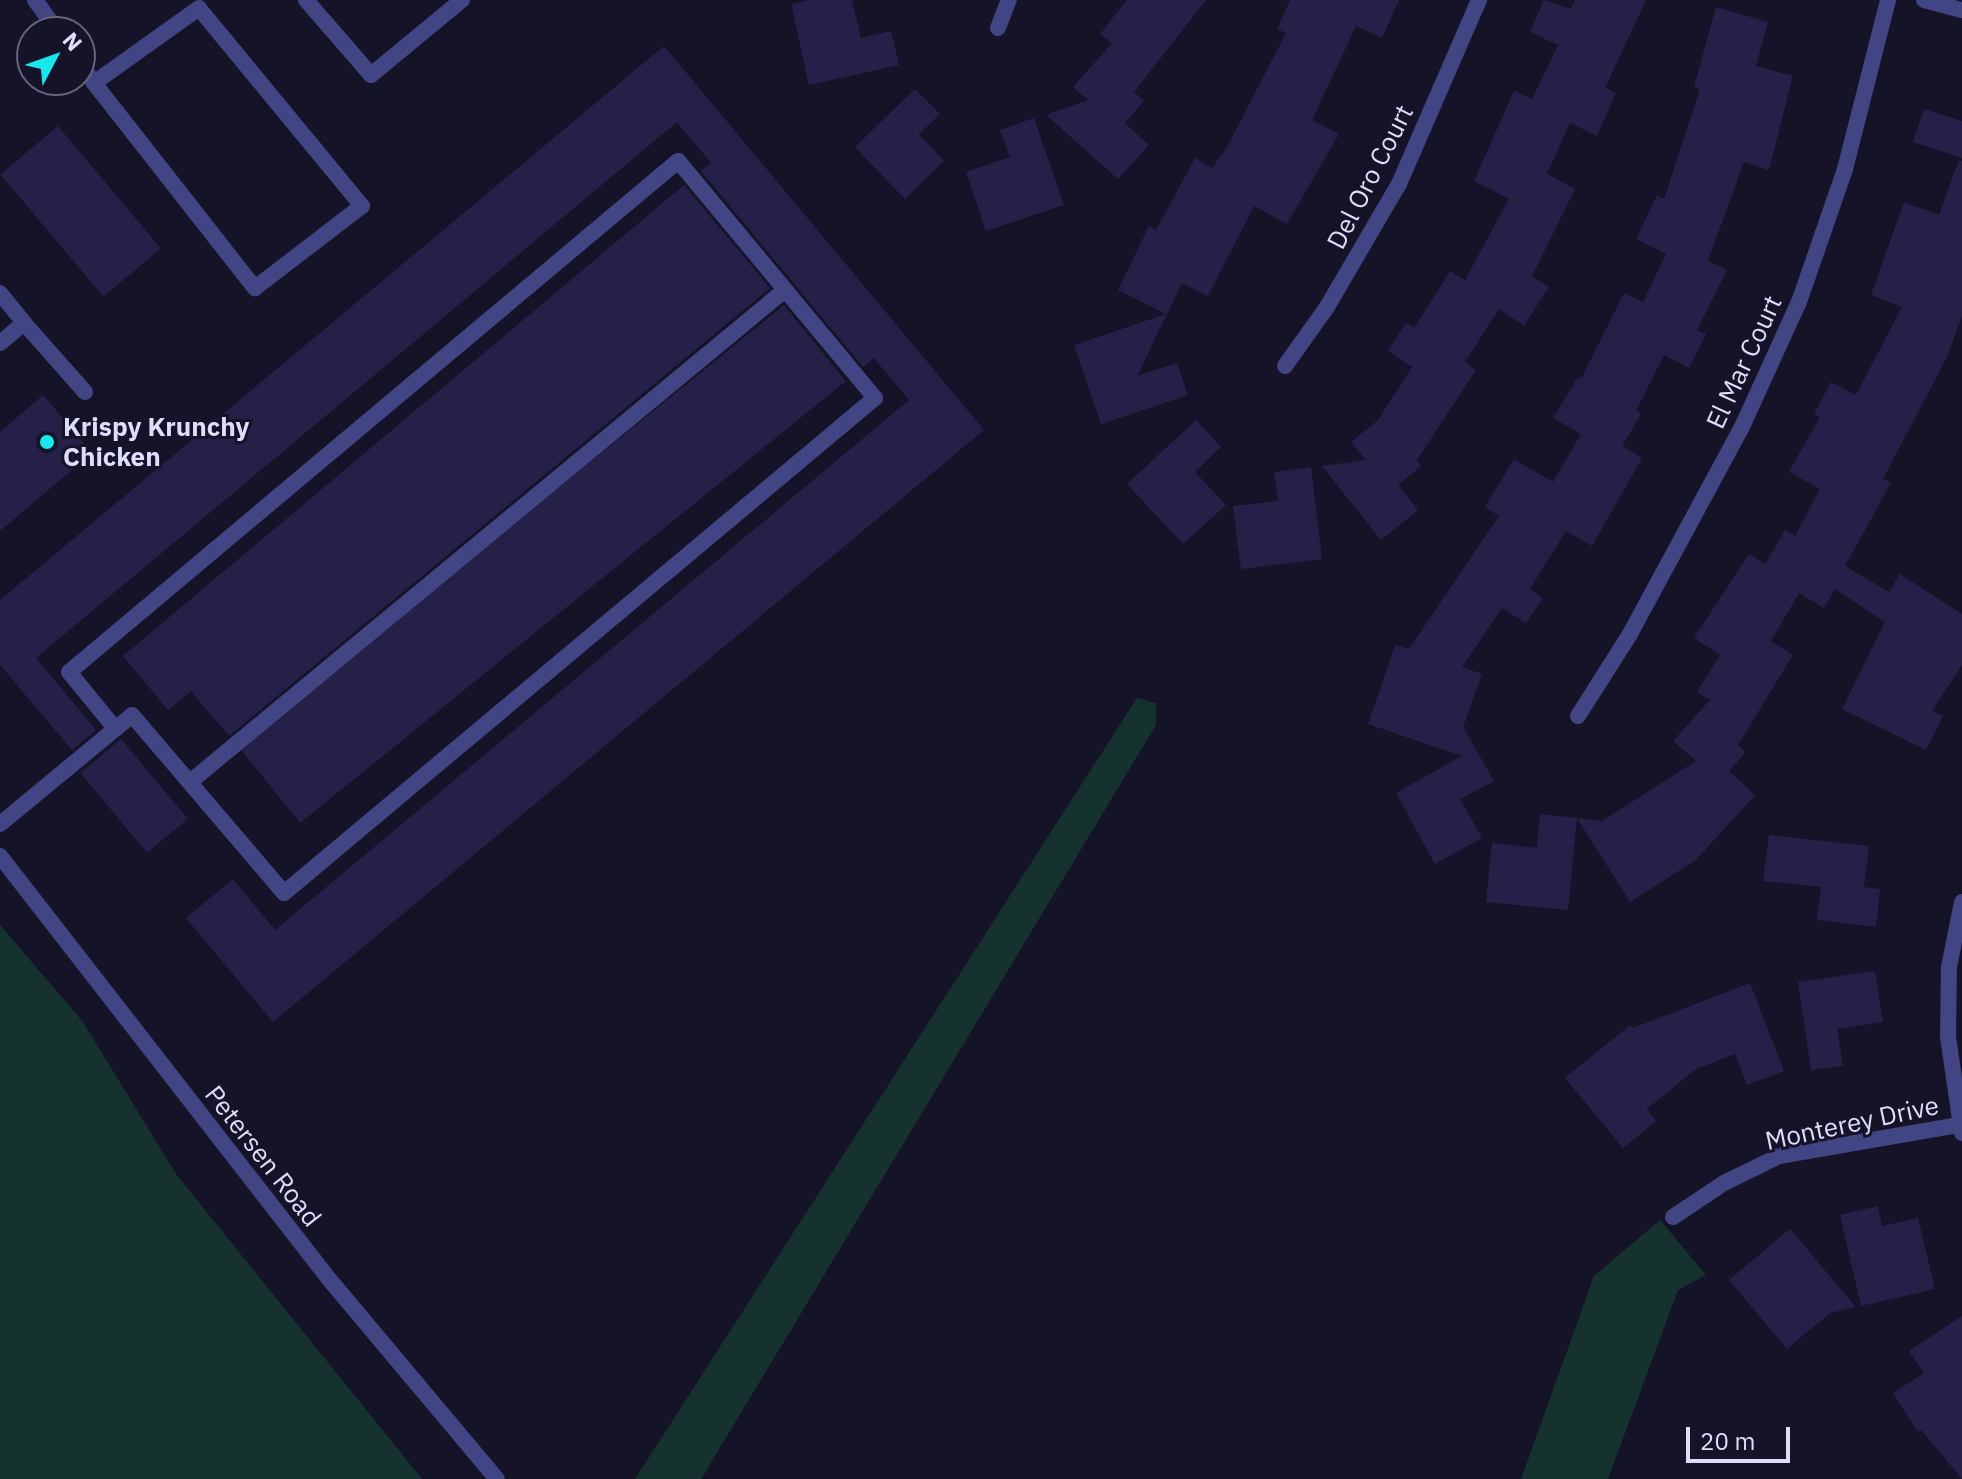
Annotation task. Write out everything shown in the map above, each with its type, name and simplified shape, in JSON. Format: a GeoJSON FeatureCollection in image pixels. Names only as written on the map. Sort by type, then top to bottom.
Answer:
{"type":"FeatureCollection","features":[{"type":"Feature","properties":{"kind":"street"},"geometry":{"type":"LineString","coordinates":[[306,0],[371,75],[462,0]]}},
{"type":"Feature","properties":{"kind":"street"},"geometry":{"type":"LineString","coordinates":[[998,28],[1009,0]]}},
{"type":"Feature","properties":{"kind":"street","name":"Del Oro Court"},"geometry":{"type":"LineString","coordinates":[[1285,366],[1327,307],[1399,184],[1479,0]]}},
{"type":"Feature","properties":{"kind":"street","name":"El Mar Court"},"geometry":{"type":"LineString","coordinates":[[1578,716],[1630,634],[1741,429],[1799,302],[1845,169],[1888,0]]}},
{"type":"Feature","properties":{"kind":"street"},"geometry":{"type":"LineString","coordinates":[[1924,0],[1962,10]]}},
{"type":"Feature","properties":{"kind":"street"},"geometry":{"type":"LineString","coordinates":[[199,8],[362,206],[255,288],[94,83],[199,8]]}},
{"type":"Feature","properties":{"kind":"street"},"geometry":{"type":"LineString","coordinates":[[0,824],[132,715],[284,893],[875,398],[678,161],[69,672],[114,727]]}},
{"type":"Feature","properties":{"kind":"street"},"geometry":{"type":"LineString","coordinates":[[190,782],[785,290]]}},
{"type":"Feature","properties":{"kind":"street"},"geometry":{"type":"LineString","coordinates":[[0,293],[85,392]]}},
{"type":"Feature","properties":{"kind":"street"},"geometry":{"type":"LineString","coordinates":[[0,343],[24,323]]}},
{"type":"Feature","properties":{"kind":"street","name":"Petersen Road"},"geometry":{"type":"LineString","coordinates":[[0,856],[310,1255],[497,1479]]}},
{"type":"Feature","properties":{"kind":"street"},"geometry":{"type":"LineString","coordinates":[[1960,1129],[1948,1037],[1949,967],[1962,902]]}},
{"type":"Feature","properties":{"kind":"street","name":"Monterey Drive"},"geometry":{"type":"LineString","coordinates":[[1673,1217],[1724,1183],[1779,1156],[1960,1129]]}},
{"type":"Feature","properties":{"kind":"green space"},"geometry":{"type":"Polygon","coordinates":[[[1137,698],[1156,703],[1156,725],[701,1479],[635,1479],[1137,698]]]}},
{"type":"Feature","properties":{"kind":"green space"},"geometry":{"type":"Polygon","coordinates":[[[0,925],[83,1022],[176,1174],[422,1479],[0,1479],[0,925]]]}},
{"type":"Feature","properties":{"kind":"green space"},"geometry":{"type":"Polygon","coordinates":[[[1660,1220],[1706,1275],[1678,1290],[1608,1479],[1521,1479],[1594,1276],[1660,1220]]]}},
{"type":"Feature","properties":{"kind":"building"},"geometry":{"type":"Polygon","coordinates":[[[809,0],[852,0],[861,38],[891,31],[899,65],[809,85],[791,4],[809,0]]]}},
{"type":"Feature","properties":{"kind":"building"},"geometry":{"type":"Polygon","coordinates":[[[1127,0],[1206,0],[1134,92],[1144,101],[1125,123],[1149,145],[1118,179],[1046,115],[1088,100],[1073,87],[1112,43],[1100,34],[1127,0]]]}},
{"type":"Feature","properties":{"kind":"building"},"geometry":{"type":"Polygon","coordinates":[[[1290,0],[1399,0],[1382,38],[1356,26],[1312,120],[1339,134],[1287,224],[1254,206],[1208,296],[1182,283],[1137,376],[1177,363],[1188,395],[1101,424],[1074,345],[1166,314],[1118,290],[1149,226],[1156,230],[1195,158],[1212,168],[1226,149],[1286,33],[1277,29],[1290,0]]]}},
{"type":"Feature","properties":{"kind":"building"},"geometry":{"type":"Polygon","coordinates":[[[1544,0],[1571,9],[1575,0],[1646,0],[1605,88],[1616,93],[1597,136],[1570,123],[1547,174],[1575,189],[1532,276],[1549,287],[1524,326],[1499,309],[1465,362],[1476,370],[1417,460],[1421,466],[1398,485],[1418,510],[1381,540],[1322,466],[1366,460],[1351,442],[1378,420],[1412,367],[1388,351],[1406,323],[1414,328],[1450,271],[1465,280],[1509,199],[1474,181],[1514,91],[1532,99],[1558,45],[1530,32],[1544,0]]]}},
{"type":"Feature","properties":{"kind":"building"},"geometry":{"type":"Polygon","coordinates":[[[1716,7],[1768,22],[1756,66],[1793,76],[1769,170],[1744,162],[1708,261],[1727,270],[1697,330],[1706,334],[1689,368],[1664,355],[1636,411],[1641,414],[1622,446],[1642,458],[1592,546],[1566,531],[1530,589],[1543,598],[1526,623],[1502,608],[1462,667],[1482,674],[1463,727],[1494,781],[1460,799],[1482,838],[1435,864],[1396,793],[1462,756],[1368,724],[1395,645],[1409,649],[1499,516],[1485,507],[1514,459],[1553,482],[1581,434],[1553,418],[1578,377],[1581,379],[1624,293],[1643,302],[1666,254],[1636,239],[1657,195],[1664,199],[1700,89],[1694,87],[1716,7]]]}},
{"type":"Feature","properties":{"kind":"building"},"geometry":{"type":"Polygon","coordinates":[[[664,46],[984,430],[273,1022],[186,918],[233,879],[275,930],[909,400],[874,358],[863,367],[701,171],[711,163],[677,122],[36,658],[96,730],[72,750],[0,665],[0,600],[664,46]]]}},
{"type":"Feature","properties":{"kind":"building"},"geometry":{"type":"Polygon","coordinates":[[[915,89],[940,114],[919,134],[944,161],[905,199],[855,147],[915,89]]]}},
{"type":"Feature","properties":{"kind":"building"},"geometry":{"type":"Polygon","coordinates":[[[1924,109],[1962,121],[1962,158],[1913,142],[1924,109]]]}},
{"type":"Feature","properties":{"kind":"building"},"geometry":{"type":"Polygon","coordinates":[[[1034,118],[1064,205],[986,231],[966,172],[1010,157],[1000,130],[1034,118]]]}},
{"type":"Feature","properties":{"kind":"building"},"geometry":{"type":"Polygon","coordinates":[[[58,126],[161,249],[103,297],[1,174],[58,126]]]}},
{"type":"Feature","properties":{"kind":"building"},"geometry":{"type":"Polygon","coordinates":[[[1959,160],[1962,161],[1962,316],[1947,357],[1883,479],[1891,483],[1845,566],[1889,592],[1900,574],[1962,614],[1962,665],[1932,711],[1943,716],[1926,750],[1842,709],[1885,622],[1835,589],[1824,608],[1799,593],[1771,641],[1793,655],[1738,745],[1746,752],[1729,771],[1755,795],[1696,860],[1630,902],[1577,818],[1602,821],[1696,761],[1673,741],[1710,700],[1697,692],[1720,655],[1694,638],[1749,554],[1765,564],[1785,530],[1795,536],[1820,489],[1789,472],[1820,417],[1814,414],[1831,382],[1856,395],[1902,307],[1871,295],[1904,202],[1939,215],[1959,160]]]}},
{"type":"Feature","properties":{"kind":"building"},"geometry":{"type":"Polygon","coordinates":[[[684,185],[770,288],[229,736],[191,691],[168,710],[123,656],[684,185]]]}},
{"type":"Feature","properties":{"kind":"building"},"geometry":{"type":"Polygon","coordinates":[[[784,305],[846,381],[300,823],[238,747],[784,305]]]}},
{"type":"Feature","properties":{"kind":"building","name":"Krispy Krunchy Chicken"},"geometry":{"type":"Polygon","coordinates":[[[43,395],[92,453],[0,531],[0,432],[43,395]]]}},
{"type":"Feature","properties":{"kind":"building"},"geometry":{"type":"Polygon","coordinates":[[[1196,420],[1221,447],[1195,472],[1226,505],[1183,544],[1127,484],[1196,420]]]}},
{"type":"Feature","properties":{"kind":"building"},"geometry":{"type":"Polygon","coordinates":[[[1311,467],[1322,559],[1241,569],[1233,506],[1278,501],[1274,472],[1311,467]]]}},
{"type":"Feature","properties":{"kind":"building"},"geometry":{"type":"Polygon","coordinates":[[[121,739],[188,819],[147,853],[80,773],[121,739]]]}},
{"type":"Feature","properties":{"kind":"building"},"geometry":{"type":"Polygon","coordinates":[[[1540,814],[1577,818],[1568,910],[1486,902],[1492,843],[1537,848],[1540,814]]]}},
{"type":"Feature","properties":{"kind":"building"},"geometry":{"type":"Polygon","coordinates":[[[1769,835],[1869,846],[1864,887],[1880,889],[1876,927],[1817,920],[1821,887],[1763,881],[1769,835]]]}},
{"type":"Feature","properties":{"kind":"building"},"geometry":{"type":"Polygon","coordinates":[[[1875,971],[1883,1022],[1837,1029],[1843,1066],[1811,1070],[1798,982],[1875,971]]]}},
{"type":"Feature","properties":{"kind":"building"},"geometry":{"type":"Polygon","coordinates":[[[1750,983],[1784,1071],[1747,1085],[1735,1054],[1696,1069],[1647,1109],[1656,1121],[1623,1148],[1565,1078],[1630,1025],[1633,1028],[1750,983]]]}},
{"type":"Feature","properties":{"kind":"building"},"geometry":{"type":"Polygon","coordinates":[[[1878,1206],[1882,1226],[1918,1218],[1935,1289],[1861,1306],[1840,1215],[1878,1206]]]}},
{"type":"Feature","properties":{"kind":"building"},"geometry":{"type":"Polygon","coordinates":[[[1790,1229],[1856,1307],[1830,1313],[1787,1349],[1729,1280],[1790,1229]]]}},
{"type":"Feature","properties":{"kind":"building"},"geometry":{"type":"Polygon","coordinates":[[[1962,1316],[1962,1479],[1921,1430],[1918,1432],[1893,1393],[1924,1373],[1909,1351],[1962,1316]]]}},
{"type":"Feature","properties":{"kind":"place","name":"Krispy Krunchy Chicken"},"geometry":{"type":"Point","coordinates":[47,442]}}]}
